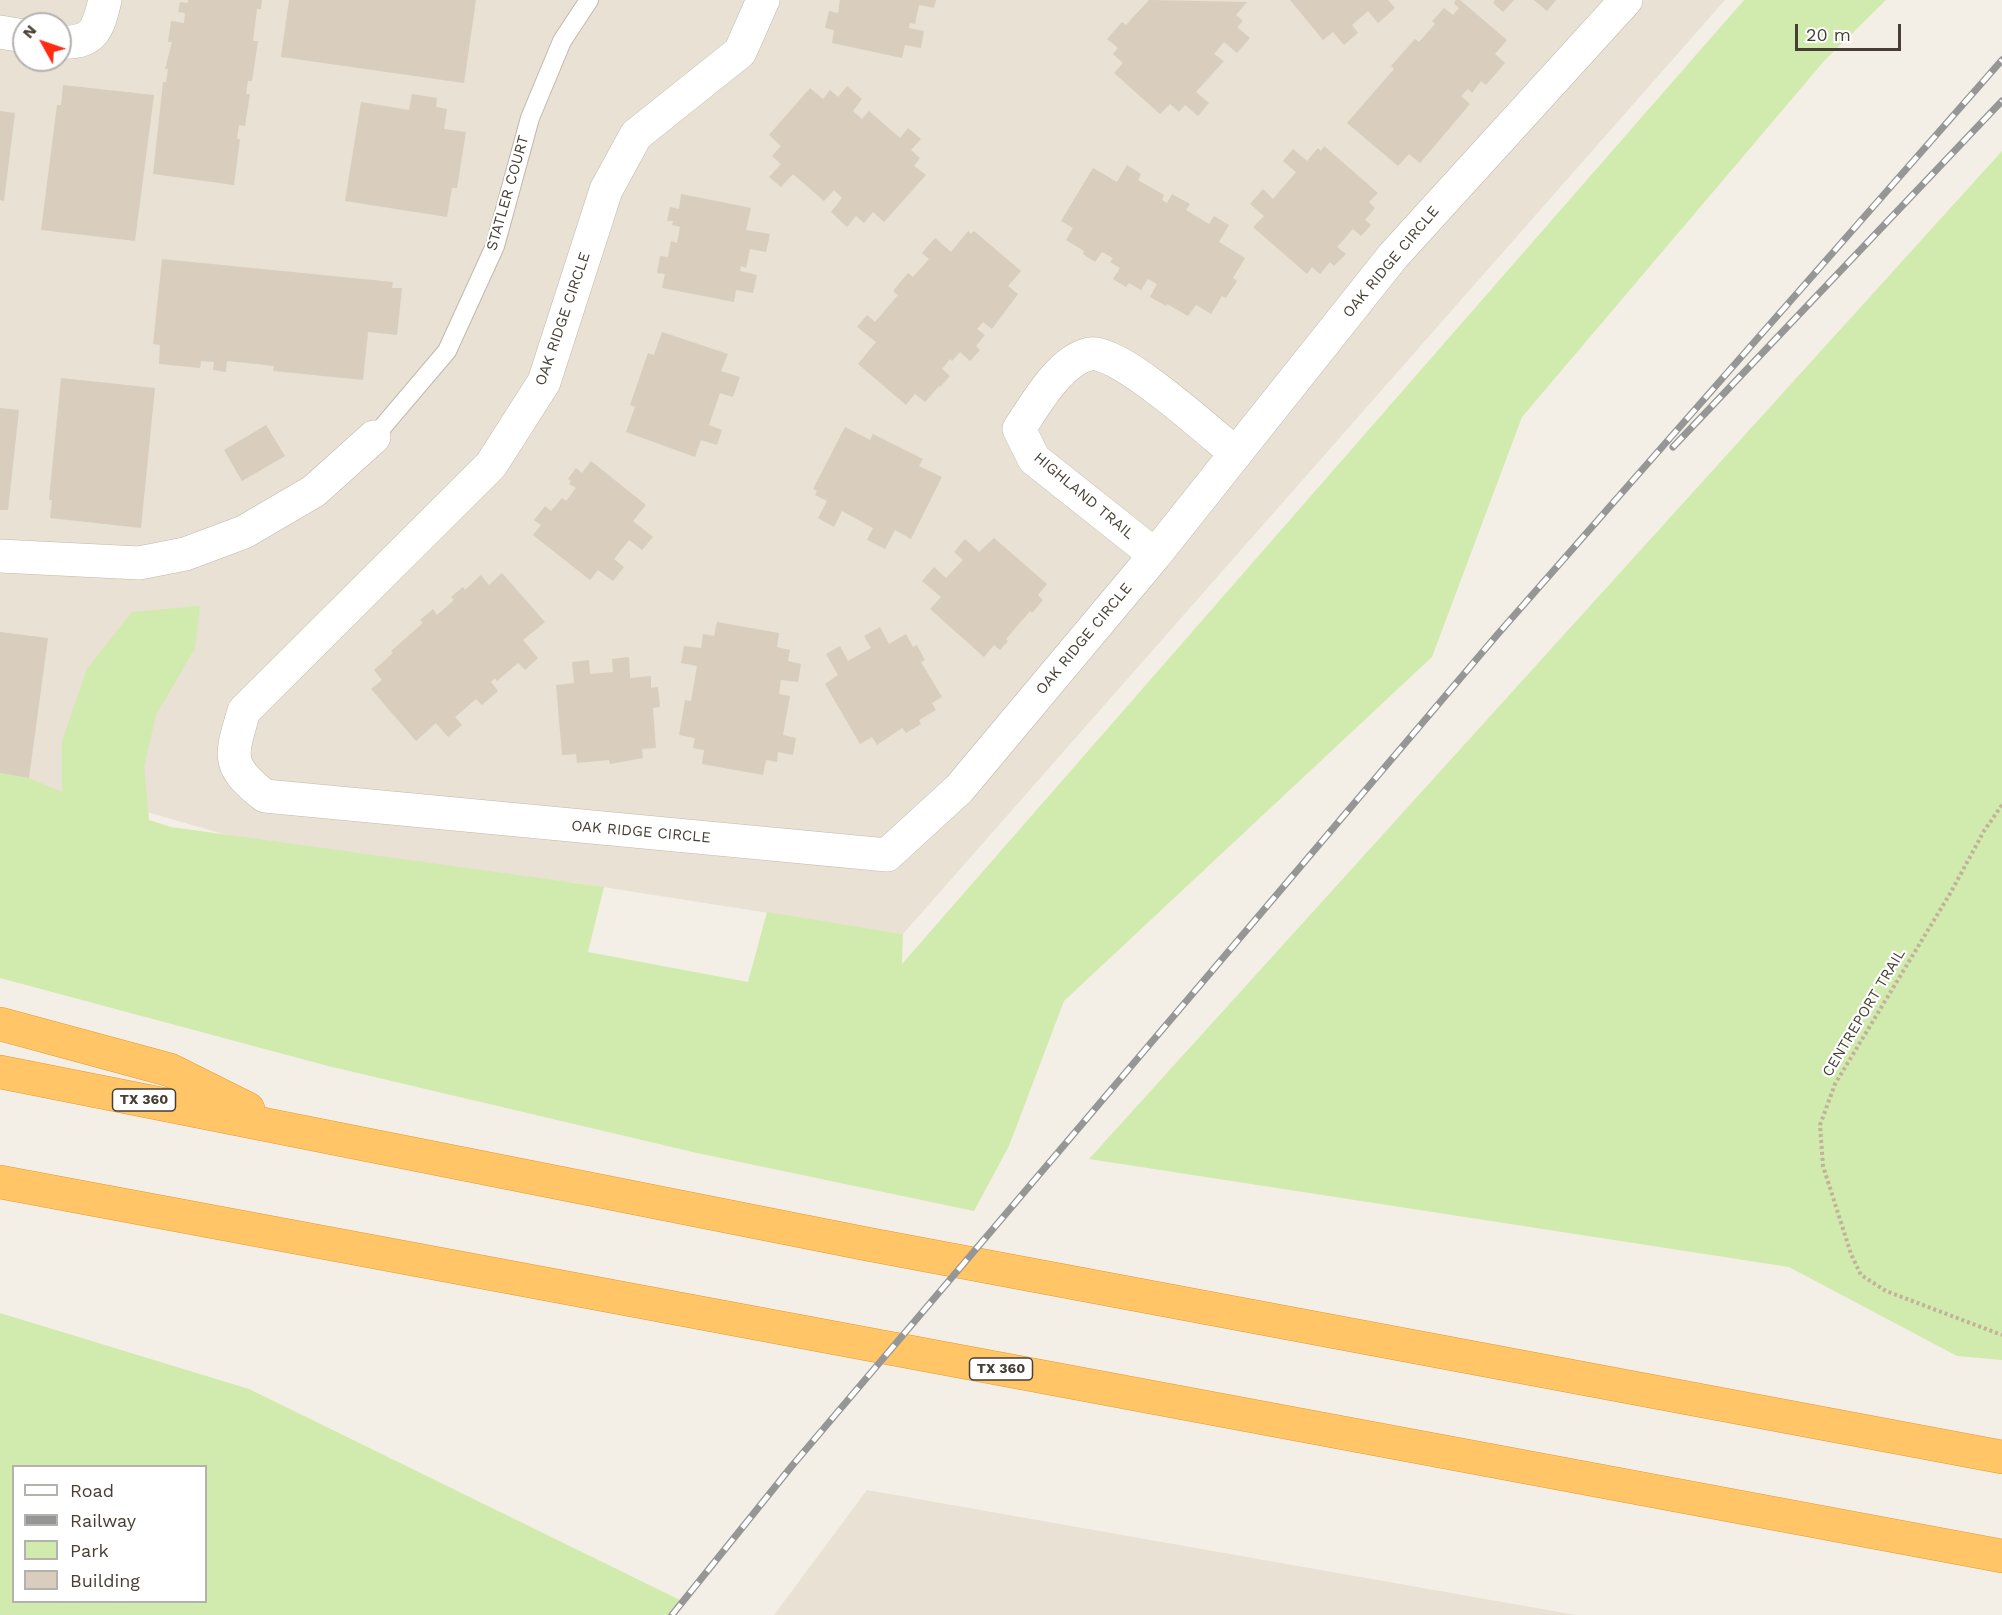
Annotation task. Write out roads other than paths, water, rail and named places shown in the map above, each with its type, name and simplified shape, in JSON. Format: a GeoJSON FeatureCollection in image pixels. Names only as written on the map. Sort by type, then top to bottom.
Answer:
{"type":"FeatureCollection","features":[{"type":"Feature","properties":{"kind":"highway"},"geometry":{"type":"LineString","coordinates":[[0,1024],[170,1070],[287,1128]]}},
{"type":"Feature","properties":{"kind":"highway","name":"TX 360"},"geometry":{"type":"LineString","coordinates":[[0,1072],[878,1246],[2002,1457]]}},
{"type":"Feature","properties":{"kind":"highway","name":"TX 360"},"geometry":{"type":"LineString","coordinates":[[0,1182],[2002,1556]]}},
{"type":"Feature","properties":{"kind":"street"},"geometry":{"type":"LineString","coordinates":[[72,42],[80,42],[93,35],[100,23],[105,0]]}},
{"type":"Feature","properties":{"kind":"street","name":"OAK RIDGE CIRCLE"},"geometry":{"type":"LineString","coordinates":[[763,0],[761,9],[740,52],[636,135],[606,190],[544,382],[491,465],[244,711],[232,750],[242,778],[265,796],[887,855],[959,789],[1155,555],[1393,256],[1626,0]]}},
{"type":"Feature","properties":{"kind":"street","name":"HIGHLAND TRAIL"},"geometry":{"type":"LineString","coordinates":[[1155,555],[1034,459],[1019,429],[1045,389],[1074,360],[1091,353],[1107,355],[1167,396],[1235,453]]}},
{"type":"Feature","properties":{"kind":"street"},"geometry":{"type":"LineString","coordinates":[[0,556],[140,563],[185,554],[244,532],[314,491],[374,437]]}},
{"type":"Feature","properties":{"kind":"lane","name":"STATLER COURT"},"geometry":{"type":"LineString","coordinates":[[374,437],[447,351],[495,246],[530,118],[562,41],[589,0]]}},
{"type":"Feature","properties":{"kind":"railway"},"geometry":{"type":"LineString","coordinates":[[672,1615],[791,1467],[1497,635],[2002,60]]}},
{"type":"Feature","properties":{"kind":"railway"},"geometry":{"type":"LineString","coordinates":[[1673,447],[2002,101]]}}]}
